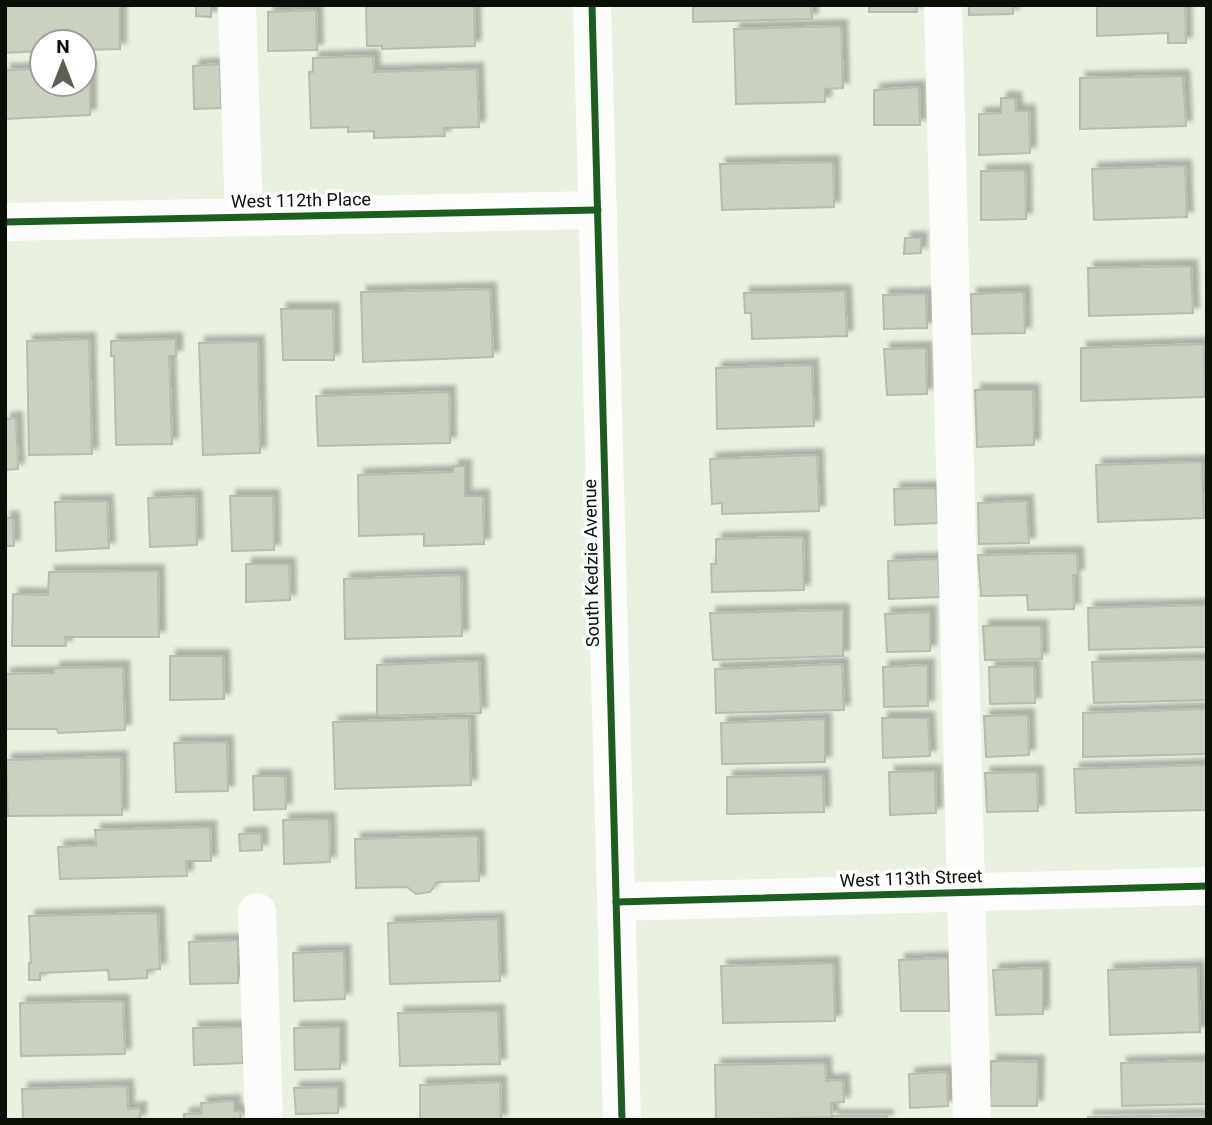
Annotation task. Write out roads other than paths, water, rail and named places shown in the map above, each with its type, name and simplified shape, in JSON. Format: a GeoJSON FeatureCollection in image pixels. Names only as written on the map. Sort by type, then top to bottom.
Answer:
{"type":"FeatureCollection","features":[{"type":"Feature","properties":{"kind":"street"},"geometry":{"type":"LineString","coordinates":[[237,5],[244,217]]}},
{"type":"Feature","properties":{"kind":"street","name":"South Kedzie Avenue"},"geometry":{"type":"LineString","coordinates":[[592,5],[622,1120]]}},
{"type":"Feature","properties":{"kind":"street"},"geometry":{"type":"LineString","coordinates":[[943,5],[972,1120]]}},
{"type":"Feature","properties":{"kind":"street","name":"West 112th Place"},"geometry":{"type":"LineString","coordinates":[[5,222],[598,210]]}},
{"type":"Feature","properties":{"kind":"street","name":"West 113th Street"},"geometry":{"type":"LineString","coordinates":[[616,902],[1207,887]]}},
{"type":"Feature","properties":{"kind":"street"},"geometry":{"type":"LineString","coordinates":[[257,912],[264,1120]]}}]}
